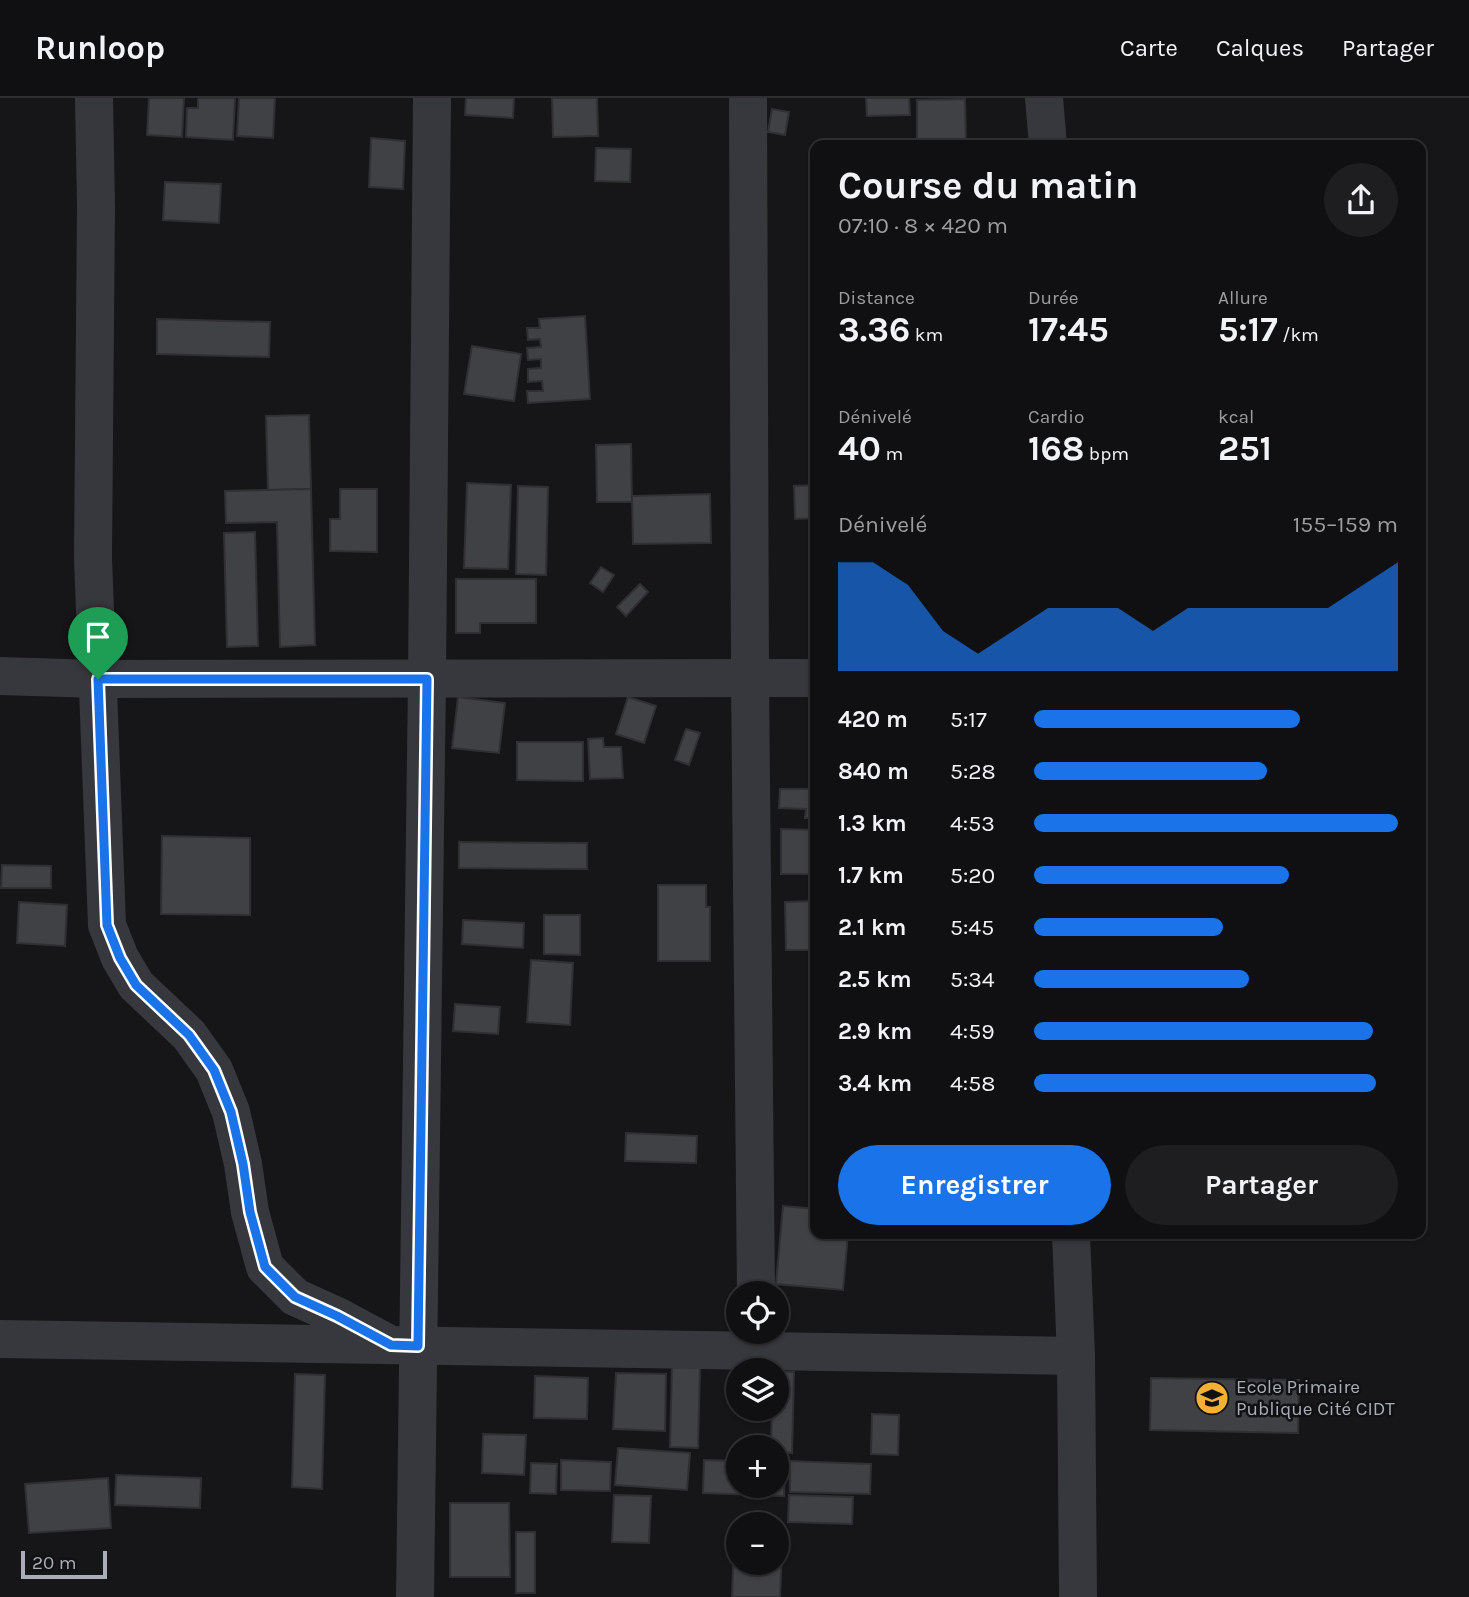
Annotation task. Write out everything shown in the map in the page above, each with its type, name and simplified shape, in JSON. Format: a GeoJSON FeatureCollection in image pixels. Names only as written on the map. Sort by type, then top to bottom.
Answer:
{"type":"FeatureCollection","features":[{"type":"Feature","properties":{"kind":"street"},"geometry":{"type":"LineString","coordinates":[[94,98],[96,206],[93,558],[107,925],[120,958],[136,985],[189,1035],[214,1070],[231,1112],[250,1212],[265,1267],[295,1297],[404,1345]]}},
{"type":"Feature","properties":{"kind":"street"},"geometry":{"type":"LineString","coordinates":[[415,1597],[404,1345],[427,679],[432,98]]}},
{"type":"Feature","properties":{"kind":"street"},"geometry":{"type":"LineString","coordinates":[[748,98],[756,1281]]}},
{"type":"Feature","properties":{"kind":"street"},"geometry":{"type":"LineString","coordinates":[[1044,98],[1048,140]]}},
{"type":"Feature","properties":{"kind":"street"},"geometry":{"type":"LineString","coordinates":[[0,676],[98,679],[810,678]]}},
{"type":"Feature","properties":{"kind":"street"},"geometry":{"type":"LineString","coordinates":[[1071,1239],[1076,1356],[1078,1597]]}},
{"type":"Feature","properties":{"kind":"street"},"geometry":{"type":"LineString","coordinates":[[0,1339],[404,1345],[726,1341]]}},
{"type":"Feature","properties":{"kind":"street"},"geometry":{"type":"LineString","coordinates":[[789,1343],[1076,1356]]}},
{"type":"Feature","properties":{"kind":"building"},"geometry":{"type":"Polygon","coordinates":[[[149,98],[184,98],[182,137],[147,135],[149,98]]]}},
{"type":"Feature","properties":{"kind":"building"},"geometry":{"type":"Polygon","coordinates":[[[198,98],[235,98],[233,140],[186,137],[187,108],[198,108],[198,98]]]}},
{"type":"Feature","properties":{"kind":"building"},"geometry":{"type":"Polygon","coordinates":[[[239,98],[275,98],[273,138],[237,136],[239,98]]]}},
{"type":"Feature","properties":{"kind":"building"},"geometry":{"type":"Polygon","coordinates":[[[466,98],[514,98],[513,118],[465,115],[466,98]]]}},
{"type":"Feature","properties":{"kind":"building"},"geometry":{"type":"Polygon","coordinates":[[[552,98],[597,98],[598,136],[553,137],[552,98]]]}},
{"type":"Feature","properties":{"kind":"building"},"geometry":{"type":"Polygon","coordinates":[[[866,98],[909,98],[910,115],[867,116],[866,98]]]}},
{"type":"Feature","properties":{"kind":"building"},"geometry":{"type":"Polygon","coordinates":[[[965,99],[966,140],[917,140],[917,100],[965,99]]]}},
{"type":"Feature","properties":{"kind":"building"},"geometry":{"type":"Polygon","coordinates":[[[772,109],[789,112],[785,135],[768,132],[772,109]]]}},
{"type":"Feature","properties":{"kind":"building"},"geometry":{"type":"Polygon","coordinates":[[[371,138],[405,141],[403,189],[369,187],[371,138]]]}},
{"type":"Feature","properties":{"kind":"building"},"geometry":{"type":"Polygon","coordinates":[[[596,148],[631,149],[630,182],[595,181],[596,148]]]}},
{"type":"Feature","properties":{"kind":"building"},"geometry":{"type":"Polygon","coordinates":[[[165,182],[221,184],[219,223],[163,220],[165,182]]]}},
{"type":"Feature","properties":{"kind":"building"},"geometry":{"type":"Polygon","coordinates":[[[585,316],[590,399],[528,403],[527,391],[543,391],[542,381],[528,382],[528,369],[541,368],[541,359],[528,360],[527,348],[541,347],[540,339],[528,340],[527,328],[540,328],[539,319],[585,316]]]}},
{"type":"Feature","properties":{"kind":"building"},"geometry":{"type":"Polygon","coordinates":[[[157,319],[270,322],[269,357],[157,354],[157,319]]]}},
{"type":"Feature","properties":{"kind":"building"},"geometry":{"type":"Polygon","coordinates":[[[472,346],[521,354],[514,401],[464,394],[472,346]]]}},
{"type":"Feature","properties":{"kind":"building"},"geometry":{"type":"Polygon","coordinates":[[[309,415],[311,489],[268,490],[266,416],[309,415]]]}},
{"type":"Feature","properties":{"kind":"building"},"geometry":{"type":"Polygon","coordinates":[[[631,444],[632,502],[597,502],[596,445],[631,444]]]}},
{"type":"Feature","properties":{"kind":"building"},"geometry":{"type":"Polygon","coordinates":[[[467,483],[511,485],[508,569],[464,568],[467,483]]]}},
{"type":"Feature","properties":{"kind":"building"},"geometry":{"type":"Polygon","coordinates":[[[810,485],[810,518],[795,519],[794,486],[810,485]]]}},
{"type":"Feature","properties":{"kind":"building"},"geometry":{"type":"Polygon","coordinates":[[[518,486],[548,487],[546,575],[516,574],[518,486]]]}},
{"type":"Feature","properties":{"kind":"building"},"geometry":{"type":"Polygon","coordinates":[[[311,489],[315,645],[280,647],[277,522],[226,523],[225,491],[311,489]]]}},
{"type":"Feature","properties":{"kind":"building"},"geometry":{"type":"Polygon","coordinates":[[[340,489],[377,489],[377,552],[330,551],[330,519],[340,519],[340,489]]]}},
{"type":"Feature","properties":{"kind":"building"},"geometry":{"type":"Polygon","coordinates":[[[710,494],[711,543],[633,544],[632,496],[710,494]]]}},
{"type":"Feature","properties":{"kind":"building"},"geometry":{"type":"Polygon","coordinates":[[[255,532],[258,646],[227,647],[224,533],[255,532]]]}},
{"type":"Feature","properties":{"kind":"building"},"geometry":{"type":"Polygon","coordinates":[[[601,567],[614,575],[603,592],[590,583],[601,567]]]}},
{"type":"Feature","properties":{"kind":"building"},"geometry":{"type":"Polygon","coordinates":[[[456,579],[536,579],[536,623],[480,623],[480,633],[456,633],[456,579]]]}},
{"type":"Feature","properties":{"kind":"building"},"geometry":{"type":"Polygon","coordinates":[[[640,584],[648,592],[626,616],[617,607],[640,584]]]}},
{"type":"Feature","properties":{"kind":"building"},"geometry":{"type":"Polygon","coordinates":[[[458,697],[505,703],[499,753],[452,748],[458,697]]]}},
{"type":"Feature","properties":{"kind":"building"},"geometry":{"type":"Polygon","coordinates":[[[628,697],[656,706],[644,743],[616,734],[628,697]]]}},
{"type":"Feature","properties":{"kind":"building"},"geometry":{"type":"Polygon","coordinates":[[[686,729],[700,733],[689,765],[675,760],[686,729]]]}},
{"type":"Feature","properties":{"kind":"building"},"geometry":{"type":"Polygon","coordinates":[[[603,738],[604,747],[621,747],[623,778],[590,779],[588,739],[603,738]]]}},
{"type":"Feature","properties":{"kind":"building"},"geometry":{"type":"Polygon","coordinates":[[[517,742],[583,742],[583,781],[517,780],[517,742]]]}},
{"type":"Feature","properties":{"kind":"building"},"geometry":{"type":"Polygon","coordinates":[[[780,789],[810,789],[810,818],[805,818],[806,809],[779,808],[780,789]]]}},
{"type":"Feature","properties":{"kind":"building"},"geometry":{"type":"Polygon","coordinates":[[[781,829],[810,830],[810,874],[781,874],[781,829]]]}},
{"type":"Feature","properties":{"kind":"building"},"geometry":{"type":"Polygon","coordinates":[[[162,836],[250,838],[250,915],[161,914],[162,836]]]}},
{"type":"Feature","properties":{"kind":"building"},"geometry":{"type":"Polygon","coordinates":[[[459,842],[587,843],[587,869],[459,868],[459,842]]]}},
{"type":"Feature","properties":{"kind":"building"},"geometry":{"type":"Polygon","coordinates":[[[2,865],[51,866],[51,888],[1,888],[2,865]]]}},
{"type":"Feature","properties":{"kind":"building"},"geometry":{"type":"Polygon","coordinates":[[[658,885],[706,885],[706,907],[710,907],[710,961],[658,961],[658,885]]]}},
{"type":"Feature","properties":{"kind":"building"},"geometry":{"type":"Polygon","coordinates":[[[810,901],[810,950],[786,950],[785,902],[810,901]]]}},
{"type":"Feature","properties":{"kind":"building"},"geometry":{"type":"Polygon","coordinates":[[[19,902],[67,905],[65,946],[17,943],[19,902]]]}},
{"type":"Feature","properties":{"kind":"building"},"geometry":{"type":"Polygon","coordinates":[[[544,915],[580,915],[580,955],[544,954],[544,915]]]}},
{"type":"Feature","properties":{"kind":"building"},"geometry":{"type":"Polygon","coordinates":[[[463,920],[524,923],[523,948],[462,944],[463,920]]]}},
{"type":"Feature","properties":{"kind":"building"},"geometry":{"type":"Polygon","coordinates":[[[531,960],[573,963],[570,1025],[527,1022],[531,960]]]}},
{"type":"Feature","properties":{"kind":"building"},"geometry":{"type":"Polygon","coordinates":[[[455,1004],[500,1007],[498,1034],[453,1031],[455,1004]]]}},
{"type":"Feature","properties":{"kind":"building"},"geometry":{"type":"Polygon","coordinates":[[[626,1133],[697,1136],[696,1163],[625,1161],[626,1133]]]}},
{"type":"Feature","properties":{"kind":"building"},"geometry":{"type":"Polygon","coordinates":[[[783,1206],[810,1208],[810,1239],[848,1239],[843,1290],[789,1285],[789,1281],[776,1281],[783,1206]]]}},
{"type":"Feature","properties":{"kind":"building"},"geometry":{"type":"Polygon","coordinates":[[[672,1367],[700,1368],[698,1448],[670,1447],[672,1367]]]}},
{"type":"Feature","properties":{"kind":"building"},"geometry":{"type":"Polygon","coordinates":[[[789,1372],[794,1372],[792,1453],[789,1453],[789,1435],[771,1435],[772,1421],[789,1421],[789,1372]]]}},
{"type":"Feature","properties":{"kind":"building"},"geometry":{"type":"Polygon","coordinates":[[[616,1373],[666,1374],[665,1431],[613,1429],[616,1373]]]}},
{"type":"Feature","properties":{"kind":"building"},"geometry":{"type":"Polygon","coordinates":[[[295,1374],[325,1375],[322,1489],[292,1487],[295,1374]]]}},
{"type":"Feature","properties":{"kind":"building"},"geometry":{"type":"Polygon","coordinates":[[[535,1376],[588,1378],[587,1419],[534,1418],[535,1376]]]}},
{"type":"Feature","properties":{"kind":"building"},"geometry":{"type":"Polygon","coordinates":[[[1151,1378],[1299,1380],[1298,1433],[1150,1430],[1151,1378]]]}},
{"type":"Feature","properties":{"kind":"building"},"geometry":{"type":"Polygon","coordinates":[[[872,1414],[899,1415],[898,1455],[871,1454],[872,1414]]]}},
{"type":"Feature","properties":{"kind":"building"},"geometry":{"type":"Polygon","coordinates":[[[483,1434],[526,1435],[524,1475],[482,1473],[483,1434]]]}},
{"type":"Feature","properties":{"kind":"building"},"geometry":{"type":"Polygon","coordinates":[[[618,1448],[690,1453],[687,1490],[615,1485],[618,1448]]]}},
{"type":"Feature","properties":{"kind":"building"},"geometry":{"type":"Polygon","coordinates":[[[561,1460],[611,1462],[610,1491],[561,1490],[561,1460]]]}},
{"type":"Feature","properties":{"kind":"building"},"geometry":{"type":"Polygon","coordinates":[[[704,1460],[726,1461],[726,1494],[703,1493],[704,1460]]]}},
{"type":"Feature","properties":{"kind":"building"},"geometry":{"type":"Polygon","coordinates":[[[790,1461],[871,1464],[870,1494],[790,1492],[790,1461]]]}},
{"type":"Feature","properties":{"kind":"building"},"geometry":{"type":"Polygon","coordinates":[[[531,1463],[557,1464],[556,1494],[530,1493],[531,1463]]]}},
{"type":"Feature","properties":{"kind":"building"},"geometry":{"type":"Polygon","coordinates":[[[116,1475],[201,1478],[200,1508],[115,1505],[116,1475]]]}},
{"type":"Feature","properties":{"kind":"building"},"geometry":{"type":"Polygon","coordinates":[[[108,1478],[111,1528],[29,1533],[25,1484],[108,1478]]]}},
{"type":"Feature","properties":{"kind":"building"},"geometry":{"type":"Polygon","coordinates":[[[614,1495],[651,1496],[649,1543],[612,1542],[614,1495]]]}},
{"type":"Feature","properties":{"kind":"building"},"geometry":{"type":"Polygon","coordinates":[[[789,1495],[853,1497],[852,1524],[789,1522],[789,1495]]]}},
{"type":"Feature","properties":{"kind":"building"},"geometry":{"type":"Polygon","coordinates":[[[450,1503],[509,1503],[510,1577],[450,1577],[450,1503]]]}},
{"type":"Feature","properties":{"kind":"building"},"geometry":{"type":"Polygon","coordinates":[[[516,1532],[535,1532],[535,1593],[516,1593],[516,1532]]]}},
{"type":"Feature","properties":{"kind":"building"},"geometry":{"type":"Polygon","coordinates":[[[733,1575],[781,1575],[780,1597],[732,1597],[733,1575]]]}},
{"type":"Feature","properties":{"kind":"place","name":"Ecole Primaire Publique Cité CIDT"},"geometry":{"type":"Point","coordinates":[1212,1398]}},
{"type":"Feature","properties":{"kind":"route"},"geometry":{"type":"LineString","coordinates":[[98,679],[427,679],[418,1346],[391,1345],[295,1297],[265,1267],[250,1212],[231,1112],[214,1070],[189,1035],[136,985],[120,958],[107,925],[98,679]]}}]}
